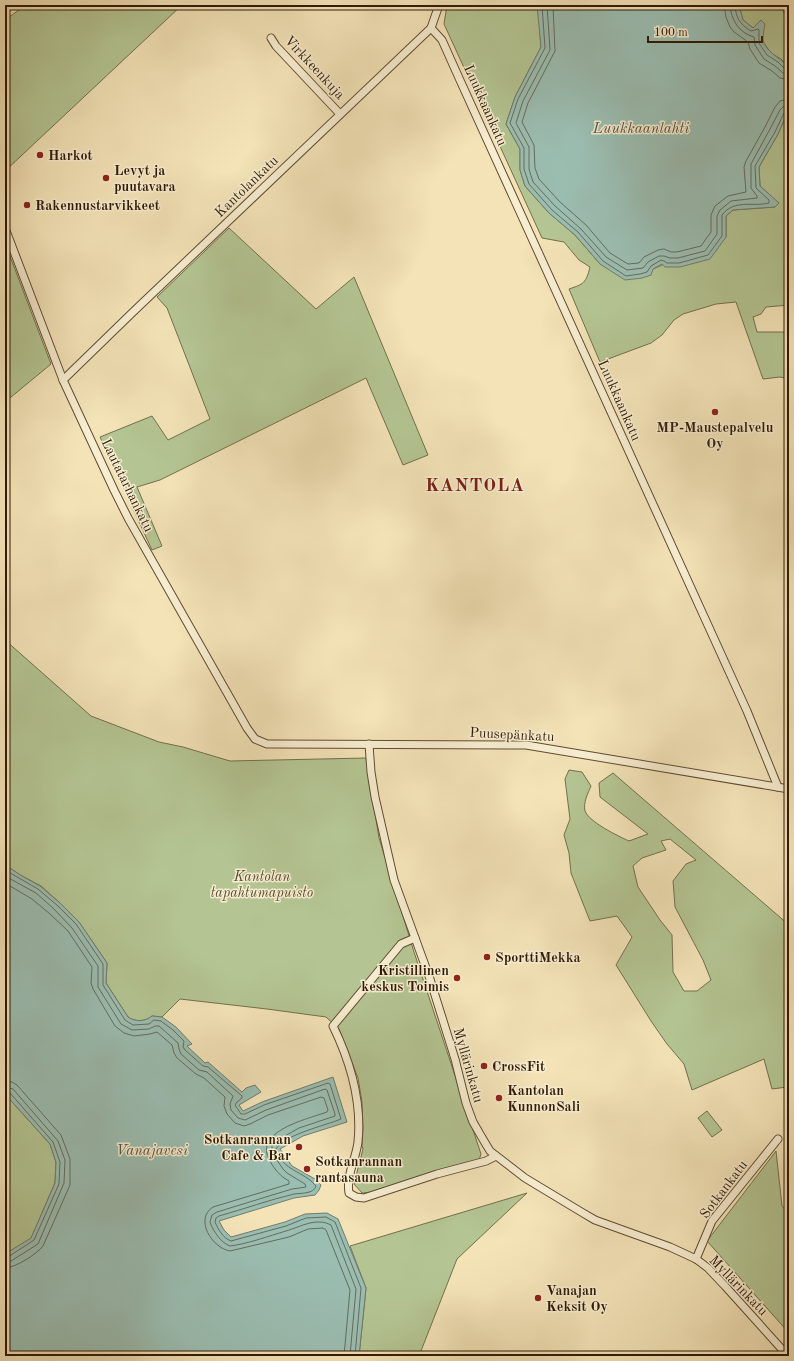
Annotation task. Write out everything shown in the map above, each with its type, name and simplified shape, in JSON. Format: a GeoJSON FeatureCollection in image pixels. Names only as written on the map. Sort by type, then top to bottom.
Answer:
{"type":"FeatureCollection","features":[{"type":"Feature","properties":{"kind":"street","name":"Kantolankatu"},"geometry":{"type":"LineString","coordinates":[[64,380],[431,28],[439,5]]}},
{"type":"Feature","properties":{"kind":"street","name":"Luukkaankatu"},"geometry":{"type":"LineString","coordinates":[[431,28],[442,40],[744,704],[778,787]]}},
{"type":"Feature","properties":{"kind":"street","name":"Virkkeenkuja"},"geometry":{"type":"LineString","coordinates":[[271,38],[276,46],[340,114]]}},
{"type":"Feature","properties":{"kind":"street","name":"Lautatarhankatu"},"geometry":{"type":"LineString","coordinates":[[5,228],[64,380],[114,490],[128,518],[255,739]]}},
{"type":"Feature","properties":{"kind":"street","name":"Puusepänkatu"},"geometry":{"type":"LineString","coordinates":[[255,739],[267,744],[526,745],[789,789]]}},
{"type":"Feature","properties":{"kind":"street","name":"Myllärinkatu"},"geometry":{"type":"LineString","coordinates":[[369,744],[375,797],[394,880],[430,979],[471,1116],[490,1151],[525,1178],[583,1214],[595,1220],[670,1247],[696,1259],[712,1272],[788,1356]]}},
{"type":"Feature","properties":{"kind":"street"},"geometry":{"type":"LineString","coordinates":[[415,938],[401,944],[332,1026],[342,1045],[349,1066],[359,1113],[358,1143],[347,1184],[349,1192],[356,1197],[364,1198],[437,1174],[486,1162],[496,1156]]}},
{"type":"Feature","properties":{"kind":"street","name":"Sotkankatu"},"geometry":{"type":"LineString","coordinates":[[696,1259],[712,1221],[778,1139]]}},
{"type":"Feature","properties":{"kind":"green space"},"geometry":{"type":"Polygon","coordinates":[[[26,5],[182,5],[5,171],[5,20],[26,5]]]}},
{"type":"Feature","properties":{"kind":"green space"},"geometry":{"type":"Polygon","coordinates":[[[447,5],[538,6],[541,47],[515,97],[506,124],[520,149],[520,170],[525,186],[549,213],[575,235],[600,264],[653,269],[726,237],[726,216],[733,210],[775,207],[778,203],[760,186],[759,167],[778,134],[789,109],[789,305],[766,307],[761,314],[753,317],[757,332],[789,332],[789,379],[780,377],[763,379],[736,302],[716,304],[683,314],[674,320],[662,335],[651,343],[600,362],[569,289],[578,286],[586,280],[590,267],[579,260],[564,242],[542,238],[444,24],[447,5]]]}},
{"type":"Feature","properties":{"kind":"green space"},"geometry":{"type":"Polygon","coordinates":[[[739,5],[781,5],[789,25],[789,67],[781,59],[771,53],[753,28],[743,20],[739,5]]]}},
{"type":"Feature","properties":{"kind":"green space"},"geometry":{"type":"Polygon","coordinates":[[[229,228],[316,309],[354,277],[428,455],[403,465],[366,378],[160,480],[137,487],[162,546],[152,550],[100,437],[152,416],[168,440],[210,419],[167,308],[157,297],[229,228]]]}},
{"type":"Feature","properties":{"kind":"green space"},"geometry":{"type":"Polygon","coordinates":[[[5,243],[51,364],[5,402],[5,243]]]}},
{"type":"Feature","properties":{"kind":"green space","name":"Kantolan tapahtumapuisto"},"geometry":{"type":"Polygon","coordinates":[[[5,640],[91,716],[159,742],[183,747],[230,761],[366,758],[379,838],[414,952],[481,1154],[479,1160],[384,1191],[362,1193],[354,1184],[363,1149],[362,1102],[358,1078],[339,1029],[326,1017],[180,999],[162,1017],[152,1016],[140,1021],[128,1017],[106,983],[107,963],[79,922],[41,886],[5,865],[5,640]]]}},
{"type":"Feature","properties":{"kind":"green space"},"geometry":{"type":"Polygon","coordinates":[[[569,770],[582,772],[591,786],[585,801],[585,811],[592,820],[598,824],[629,841],[648,834],[600,797],[599,783],[613,773],[789,925],[789,1098],[787,1087],[772,1089],[764,1059],[692,1090],[684,1064],[667,1044],[651,1021],[616,965],[632,937],[617,916],[590,921],[571,873],[569,853],[564,835],[570,819],[565,779],[569,770]],[[670,839],[661,841],[666,850],[642,858],[633,866],[638,887],[672,935],[673,972],[684,991],[697,991],[711,980],[703,960],[675,907],[673,881],[686,864],[696,860],[670,839]]]}},
{"type":"Feature","properties":{"kind":"green space"},"geometry":{"type":"Polygon","coordinates":[[[5,1094],[50,1144],[56,1162],[55,1183],[31,1239],[5,1254],[5,1094]]]}},
{"type":"Feature","properties":{"kind":"green space"},"geometry":{"type":"Polygon","coordinates":[[[707,1111],[722,1130],[712,1137],[698,1118],[707,1111]]]}},
{"type":"Feature","properties":{"kind":"green space"},"geometry":{"type":"Polygon","coordinates":[[[776,1151],[782,1206],[789,1214],[789,1333],[707,1241],[776,1151]]]}},
{"type":"Feature","properties":{"kind":"green space"},"geometry":{"type":"Polygon","coordinates":[[[527,1193],[457,1259],[419,1356],[359,1356],[366,1288],[350,1246],[527,1193]]]}},
{"type":"Feature","properties":{"kind":"water","name":"Luukkaanlahti"},"geometry":{"type":"Polygon","coordinates":[[[537,5],[739,5],[743,20],[753,28],[761,20],[765,24],[763,38],[764,44],[789,67],[789,109],[778,134],[759,167],[760,186],[779,203],[775,207],[733,210],[726,216],[726,237],[710,259],[680,267],[665,267],[662,264],[653,269],[651,275],[642,278],[625,280],[600,264],[575,235],[549,213],[525,186],[520,170],[520,149],[506,124],[515,97],[541,47],[537,5]]]}},
{"type":"Feature","properties":{"kind":"water","name":"Vanajavesi"},"geometry":{"type":"Polygon","coordinates":[[[5,865],[40,886],[79,922],[107,963],[106,983],[128,1017],[140,1021],[152,1016],[162,1017],[176,1027],[192,1044],[187,1046],[205,1063],[208,1062],[242,1092],[246,1088],[255,1085],[261,1092],[239,1105],[243,1111],[262,1102],[333,1077],[347,1122],[303,1136],[280,1149],[292,1166],[315,1179],[321,1185],[319,1190],[315,1195],[294,1198],[219,1221],[224,1230],[231,1237],[285,1222],[305,1214],[327,1213],[338,1219],[366,1288],[359,1356],[5,1356],[5,1254],[31,1238],[55,1183],[56,1162],[50,1144],[5,1094],[5,865]]]}},
{"type":"Feature","properties":{"kind":"place","name":"Harkot"},"geometry":{"type":"Point","coordinates":[40,155]}},
{"type":"Feature","properties":{"kind":"place","name":"Levyt ja puutavara"},"geometry":{"type":"Point","coordinates":[106,178]}},
{"type":"Feature","properties":{"kind":"place","name":"Rakennustarvikkeet"},"geometry":{"type":"Point","coordinates":[27,205]}},
{"type":"Feature","properties":{"kind":"place","name":"MP-Maustepalvelu Oy"},"geometry":{"type":"Point","coordinates":[715,412]}},
{"type":"Feature","properties":{"kind":"place","name":"SporttiMekka"},"geometry":{"type":"Point","coordinates":[487,957]}},
{"type":"Feature","properties":{"kind":"place","name":"Kristillinen keskus Toimis"},"geometry":{"type":"Point","coordinates":[457,978]}},
{"type":"Feature","properties":{"kind":"place","name":"CrossFit"},"geometry":{"type":"Point","coordinates":[484,1066]}},
{"type":"Feature","properties":{"kind":"place","name":"Kantolan KunnonSali"},"geometry":{"type":"Point","coordinates":[499,1098]}},
{"type":"Feature","properties":{"kind":"place","name":"Sotkanrannan Cafe & Bar"},"geometry":{"type":"Point","coordinates":[299,1147]}},
{"type":"Feature","properties":{"kind":"place","name":"Sotkanrannan rantasauna"},"geometry":{"type":"Point","coordinates":[307,1169]}},
{"type":"Feature","properties":{"kind":"place","name":"Vanajan Keksit Oy"},"geometry":{"type":"Point","coordinates":[538,1298]}},
{"type":"Feature","properties":{"kind":"district","name":"KANTOLA"},"geometry":{"type":"Point","coordinates":[475,485]}}]}
